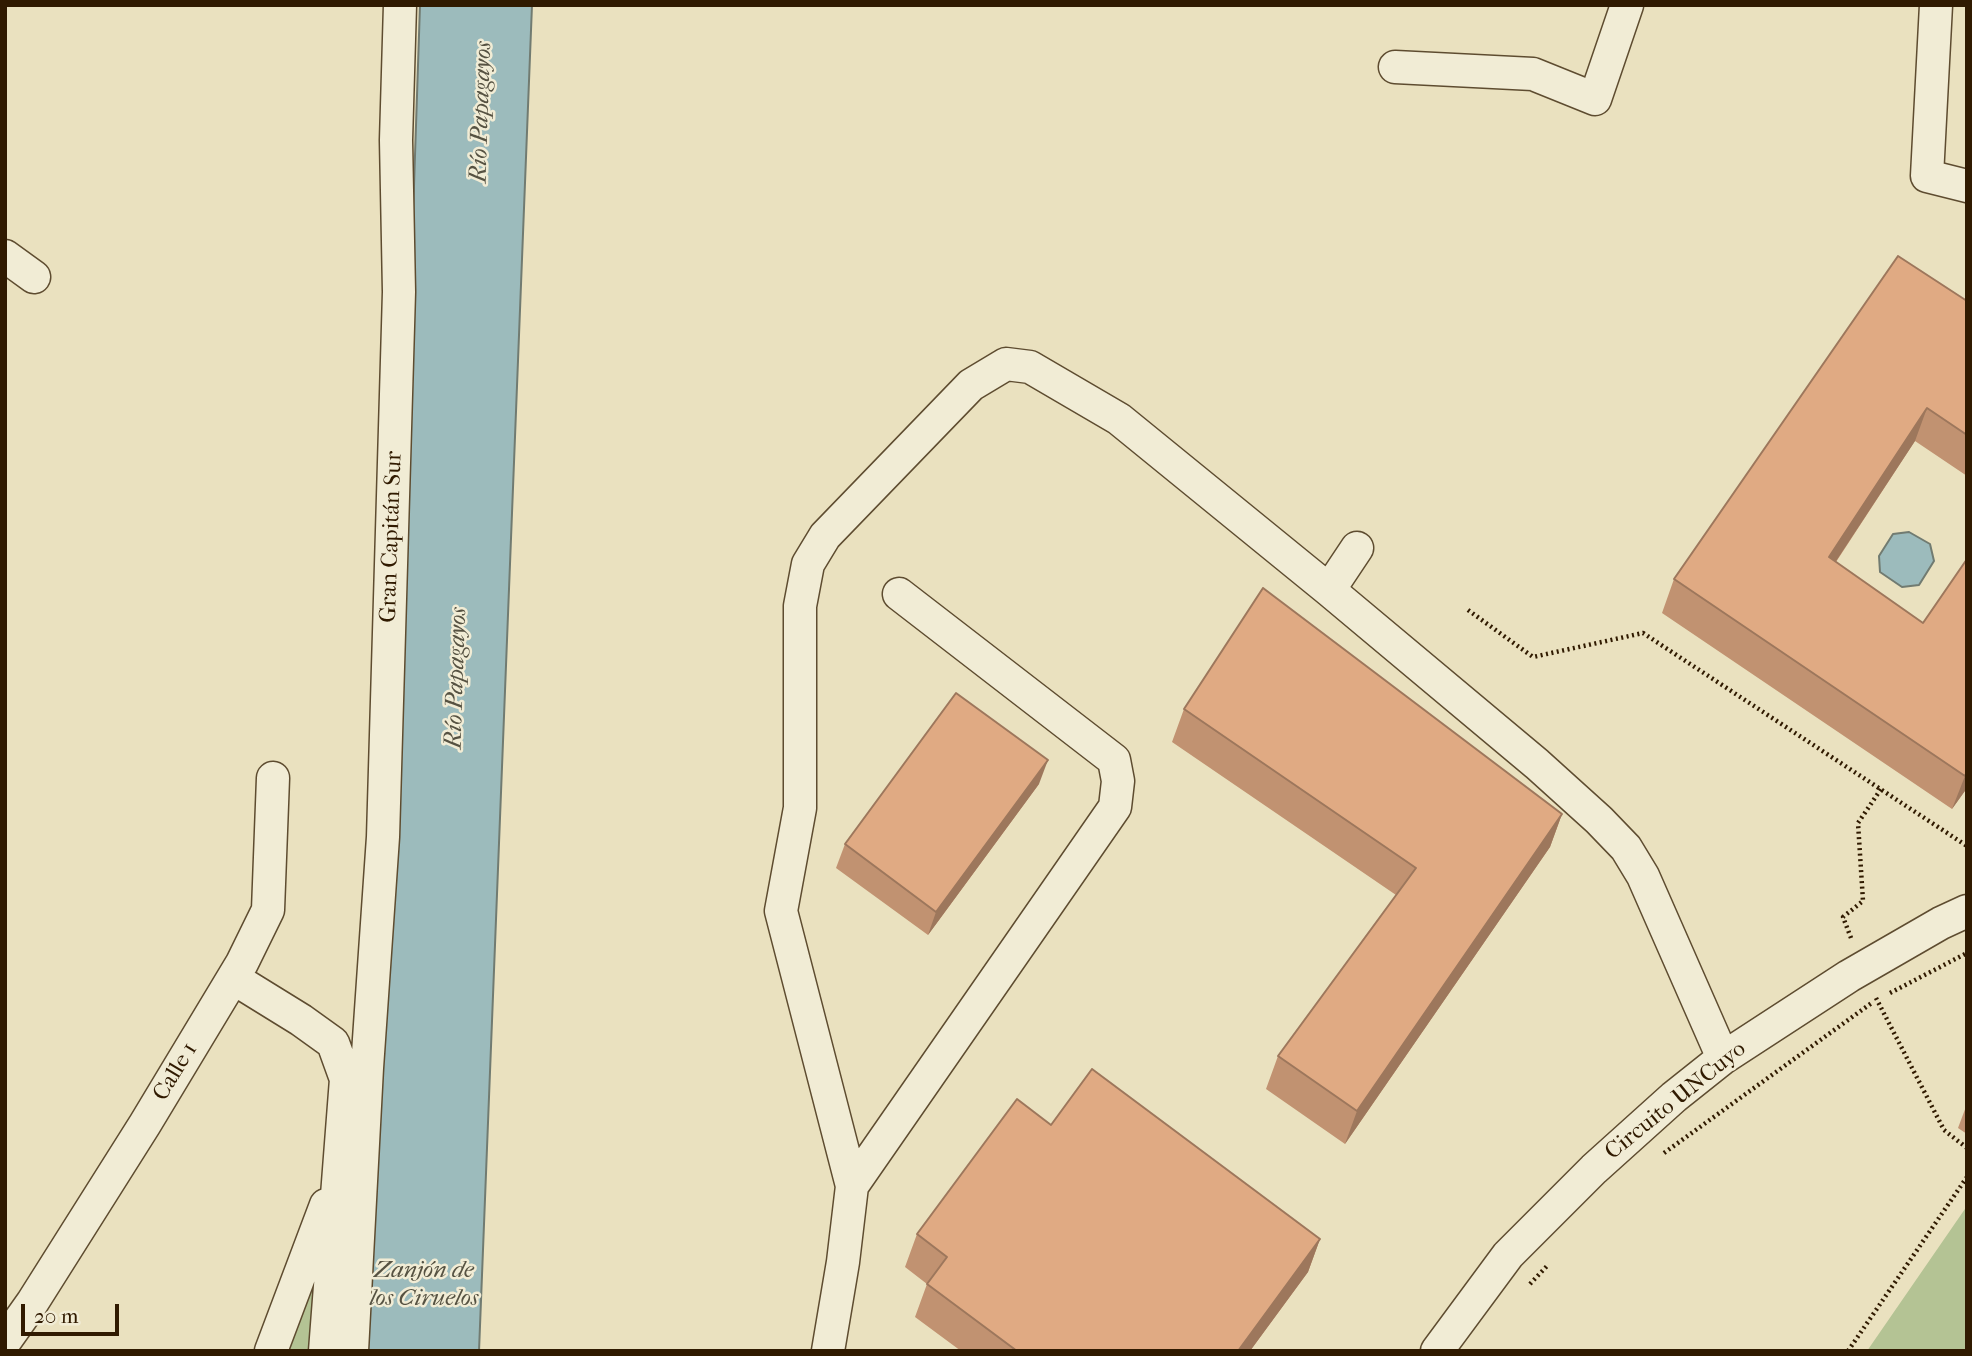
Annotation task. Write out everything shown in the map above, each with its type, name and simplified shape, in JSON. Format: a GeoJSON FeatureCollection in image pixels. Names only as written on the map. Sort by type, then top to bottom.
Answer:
{"type":"FeatureCollection","features":[{"type":"Feature","properties":{"kind":"street","name":"Gran Capitán Sur"},"geometry":{"type":"LineString","coordinates":[[352,1351],[383,837],[399,292],[396,140],[400,5]]}},
{"type":"Feature","properties":{"kind":"street"},"geometry":{"type":"LineString","coordinates":[[1395,67],[1533,74],[1595,99],[1627,5]]}},
{"type":"Feature","properties":{"kind":"street"},"geometry":{"type":"LineString","coordinates":[[1936,5],[1927,176],[1967,186]]}},
{"type":"Feature","properties":{"kind":"street"},"geometry":{"type":"LineString","coordinates":[[5,256],[34,277]]}},
{"type":"Feature","properties":{"kind":"street"},"geometry":{"type":"LineString","coordinates":[[828,1351],[844,1262],[852,1186],[781,911],[800,808],[800,606],[808,564],[824,536],[971,385],[1006,364],[1030,367],[1119,419],[1329,590],[1600,820],[1626,848],[1643,876],[1723,1058]]}},
{"type":"Feature","properties":{"kind":"street"},"geometry":{"type":"LineString","coordinates":[[1329,590],[1357,548]]}},
{"type":"Feature","properties":{"kind":"street"},"geometry":{"type":"LineString","coordinates":[[852,1186],[1115,807],[1118,781],[1114,760],[899,594]]}},
{"type":"Feature","properties":{"kind":"street","name":"Calle 1"},"geometry":{"type":"LineString","coordinates":[[5,1341],[131,1146],[233,978],[268,910],[273,778]]}},
{"type":"Feature","properties":{"kind":"street","name":"Circuito UNCuyo"},"geometry":{"type":"LineString","coordinates":[[1437,1351],[1508,1255],[1594,1169],[1674,1097],[1723,1058],[1862,969],[1967,911]]}},
{"type":"Feature","properties":{"kind":"street"},"geometry":{"type":"LineString","coordinates":[[233,978],[333,1043],[346,1079],[325,1351]]}},
{"type":"Feature","properties":{"kind":"street"},"geometry":{"type":"LineString","coordinates":[[271,1351],[338,1178]]}},
{"type":"Feature","properties":{"kind":"path"},"geometry":{"type":"LineString","coordinates":[[1468,610],[1533,657],[1643,633],[1967,846]]}},
{"type":"Feature","properties":{"kind":"path"},"geometry":{"type":"LineString","coordinates":[[1881,789],[1858,823],[1863,901],[1843,917],[1862,969],[1944,1130],[1967,1148]]}},
{"type":"Feature","properties":{"kind":"path"},"geometry":{"type":"LineString","coordinates":[[1655,1160],[1877,1000],[1967,953]]}},
{"type":"Feature","properties":{"kind":"path"},"geometry":{"type":"LineString","coordinates":[[1848,1351],[1967,1177]]}},
{"type":"Feature","properties":{"kind":"path"},"geometry":{"type":"LineString","coordinates":[[1525,1289],[1552,1260]]}},
{"type":"Feature","properties":{"kind":"green space"},"geometry":{"type":"Polygon","coordinates":[[[1967,1206],[1967,1351],[1867,1351],[1967,1206]]]}},
{"type":"Feature","properties":{"kind":"green space"},"geometry":{"type":"Polygon","coordinates":[[[315,1273],[320,1351],[287,1351],[315,1273]]]}},
{"type":"Feature","properties":{"kind":"water","name":"Zanjón de los Ciruelos"},"geometry":{"type":"Polygon","coordinates":[[[420,5],[532,5],[479,1351],[363,1351],[396,727],[420,5]]]}},
{"type":"Feature","properties":{"kind":"water"},"geometry":{"type":"Polygon","coordinates":[[[1909,532],[1930,544],[1934,561],[1919,585],[1902,587],[1880,572],[1879,556],[1893,534],[1909,532]]]}},
{"type":"Feature","properties":{"kind":"building"},"geometry":{"type":"Polygon","coordinates":[[[1898,256],[1967,301],[1967,435],[1927,408],[1829,557],[1923,623],[1967,559],[1965,776],[1674,579],[1898,256]]]}},
{"type":"Feature","properties":{"kind":"building"},"geometry":{"type":"Polygon","coordinates":[[[1263,588],[1562,814],[1357,1111],[1278,1056],[1416,868],[1184,709],[1263,588]]]}},
{"type":"Feature","properties":{"kind":"building"},"geometry":{"type":"Polygon","coordinates":[[[956,693],[1048,760],[936,912],[845,844],[956,693]]]}},
{"type":"Feature","properties":{"kind":"building"},"geometry":{"type":"Polygon","coordinates":[[[1092,1069],[1320,1239],[1238,1351],[1017,1351],[927,1284],[947,1257],[917,1234],[1017,1099],[1051,1125],[1092,1069]]]}},
{"type":"Feature","properties":{"kind":"water label","name":"Río Papagayos"},"geometry":{"type":"Point","coordinates":[482,112]}},
{"type":"Feature","properties":{"kind":"water label","name":"Río Papagayos"},"geometry":{"type":"Point","coordinates":[457,678]}}]}
